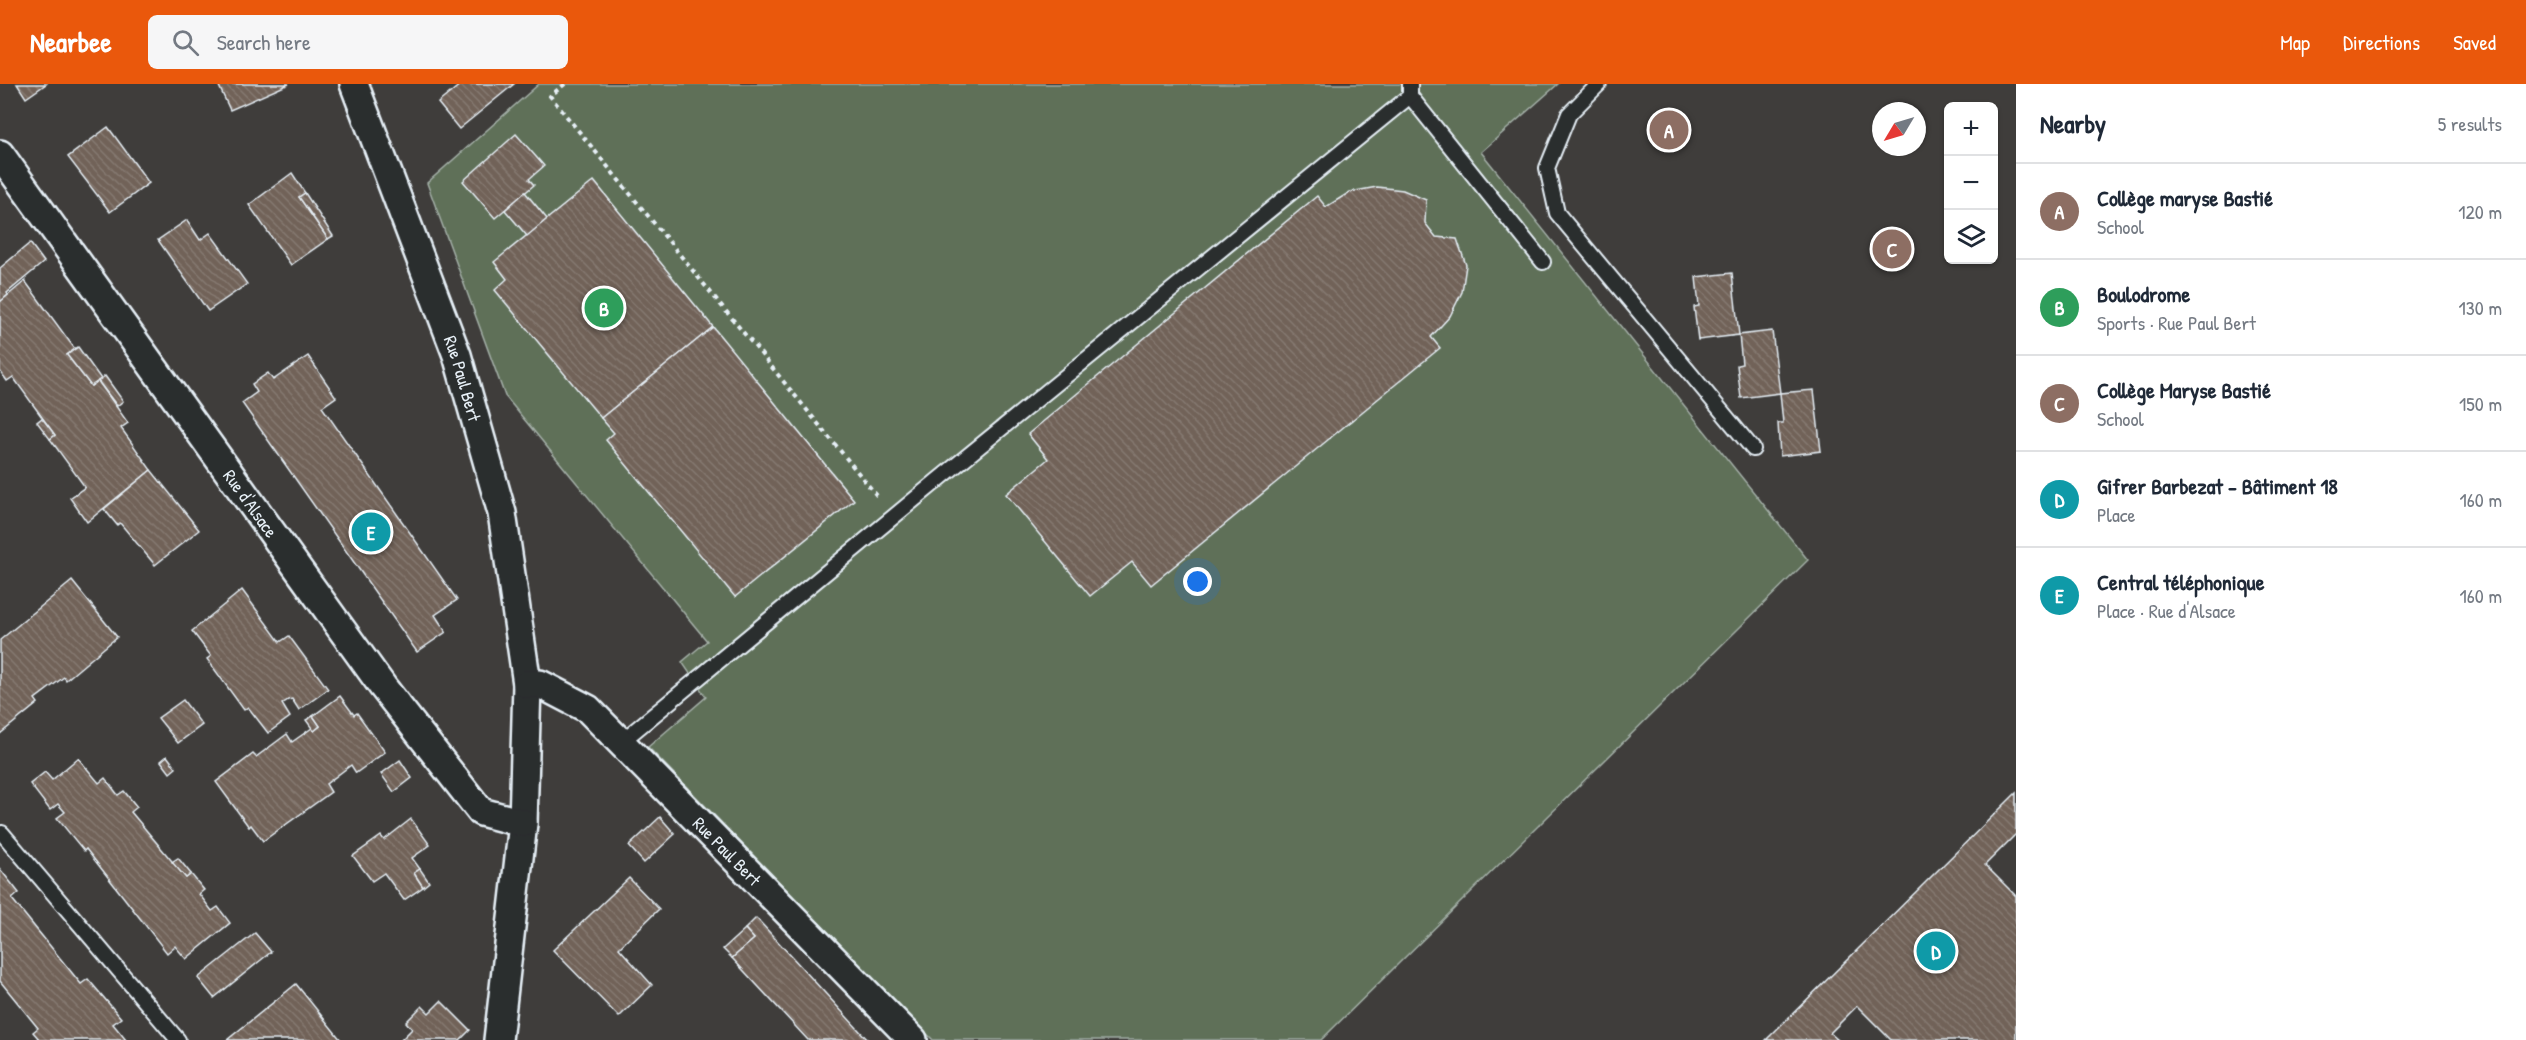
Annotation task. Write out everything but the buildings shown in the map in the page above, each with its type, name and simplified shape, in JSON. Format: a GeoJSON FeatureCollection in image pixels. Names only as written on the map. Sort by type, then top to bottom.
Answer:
{"type":"FeatureCollection","features":[{"type":"Feature","properties":{"kind":"street","name":"Rue Paul Bert"},"geometry":{"type":"LineString","coordinates":[[354,84],[457,355],[502,513],[527,684],[524,823],[498,1040]]}},
{"type":"Feature","properties":{"kind":"street","name":"Rue d'Alsace"},"geometry":{"type":"LineString","coordinates":[[0,154],[383,687],[440,760],[481,812],[524,823]]}},
{"type":"Feature","properties":{"kind":"street","name":"Rue Paul Bert"},"geometry":{"type":"LineString","coordinates":[[527,684],[540,684],[588,709],[913,1040]]}},
{"type":"Feature","properties":{"kind":"lane"},"geometry":{"type":"LineString","coordinates":[[1599,84],[1569,114],[1547,168],[1557,213],[1753,449]]}},
{"type":"Feature","properties":{"kind":"lane"},"geometry":{"type":"LineString","coordinates":[[621,742],[1410,90],[1543,262]]}},
{"type":"Feature","properties":{"kind":"lane"},"geometry":{"type":"LineString","coordinates":[[2,833],[178,1040]]}},
{"type":"Feature","properties":{"kind":"path"},"geometry":{"type":"LineString","coordinates":[[565,84],[550,96],[893,517]]}},
{"type":"Feature","properties":{"kind":"green space"},"geometry":{"type":"Polygon","coordinates":[[[539,84],[1558,84],[1481,152],[1808,560],[1321,1040],[933,1040],[648,747],[706,697],[682,662],[707,641],[505,396],[427,183],[539,84]]]}},
{"type":"Feature","properties":{"kind":"place","name":"Collège maryse Bastié"},"geometry":{"type":"Point","coordinates":[1669,130]}},
{"type":"Feature","properties":{"kind":"place","name":"Collège Maryse Bastié"},"geometry":{"type":"Point","coordinates":[1892,249]}},
{"type":"Feature","properties":{"kind":"place","name":"Boulodrome"},"geometry":{"type":"Point","coordinates":[604,308]}},
{"type":"Feature","properties":{"kind":"place","name":"Central téléphonique"},"geometry":{"type":"Point","coordinates":[371,532]}},
{"type":"Feature","properties":{"kind":"place","name":"Gifrer Barbezat - Bâtiment 18"},"geometry":{"type":"Point","coordinates":[1936,951]}}]}
